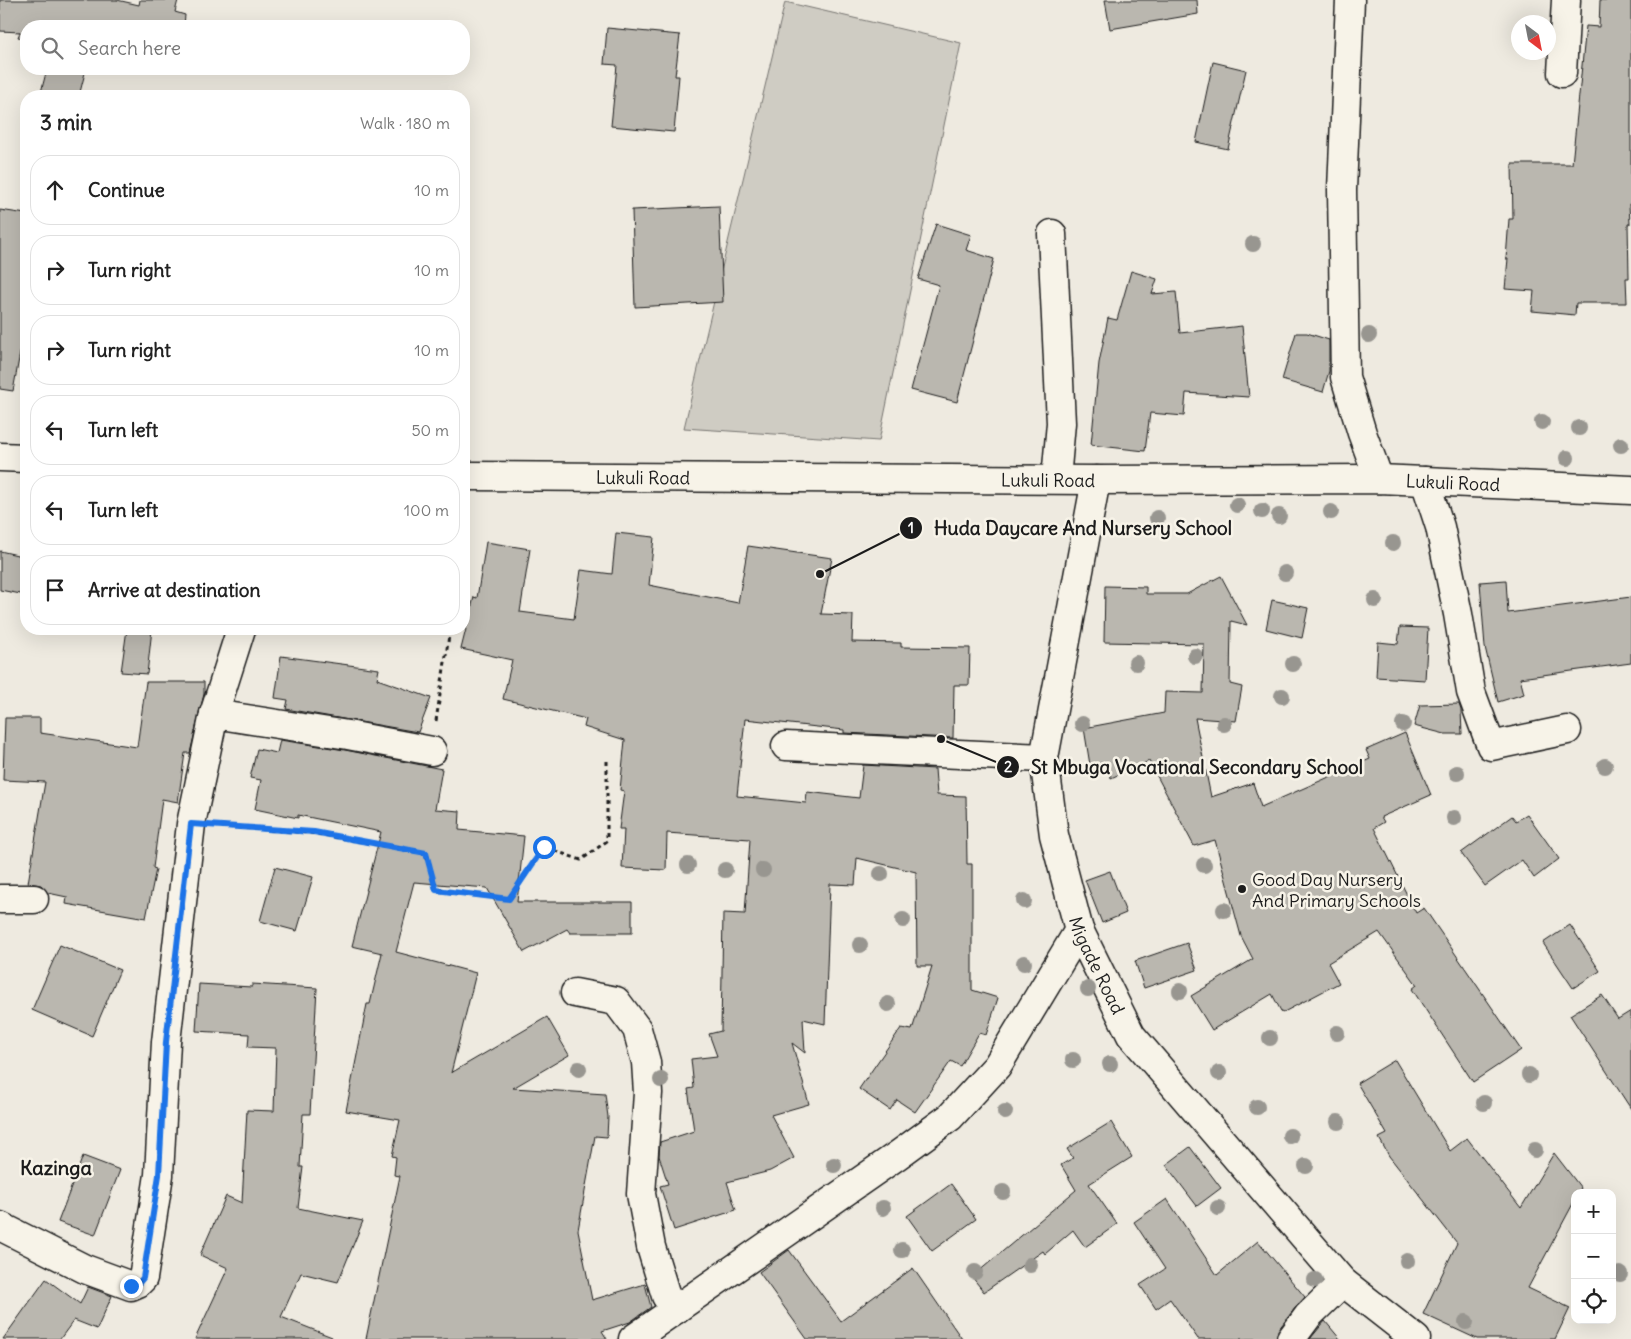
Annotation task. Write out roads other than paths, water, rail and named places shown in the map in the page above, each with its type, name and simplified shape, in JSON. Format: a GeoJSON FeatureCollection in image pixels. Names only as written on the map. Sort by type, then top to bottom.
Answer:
{"type":"FeatureCollection","features":[{"type":"Feature","properties":{"kind":"street"},"geometry":{"type":"LineString","coordinates":[[1350,0],[1342,190],[1345,377],[1362,433],[1379,479]]}},
{"type":"Feature","properties":{"kind":"street"},"geometry":{"type":"LineString","coordinates":[[1562,73],[1566,0]]}},
{"type":"Feature","properties":{"kind":"street"},"geometry":{"type":"LineString","coordinates":[[1052,234],[1060,423],[1056,479]]}},
{"type":"Feature","properties":{"kind":"street"},"geometry":{"type":"LineString","coordinates":[[0,457],[20,458]]}},
{"type":"Feature","properties":{"kind":"street","name":"Lukuli Road"},"geometry":{"type":"LineString","coordinates":[[470,476],[1096,480],[1379,479],[1631,490]]}},
{"type":"Feature","properties":{"kind":"street","name":"Migade Road"},"geometry":{"type":"LineString","coordinates":[[1096,480],[1044,758],[1054,836],[1079,930],[1131,1035],[1343,1282],[1416,1339]]}},
{"type":"Feature","properties":{"kind":"street"},"geometry":{"type":"LineString","coordinates":[[1425,481],[1440,527],[1458,614],[1471,692],[1491,746],[1567,730]]}},
{"type":"Feature","properties":{"kind":"street"},"geometry":{"type":"LineString","coordinates":[[0,1226],[85,1269],[131,1286],[138,1284],[143,1278],[159,1175],[166,1042],[191,824],[214,714],[239,635]]}},
{"type":"Feature","properties":{"kind":"street"},"geometry":{"type":"LineString","coordinates":[[214,714],[348,735],[432,751]]}},
{"type":"Feature","properties":{"kind":"street"},"geometry":{"type":"LineString","coordinates":[[786,746],[1044,758]]}},
{"type":"Feature","properties":{"kind":"street"},"geometry":{"type":"LineString","coordinates":[[0,899],[34,898]]}},
{"type":"Feature","properties":{"kind":"street"},"geometry":{"type":"LineString","coordinates":[[632,1339],[950,1117],[997,1066],[1079,930]]}},
{"type":"Feature","properties":{"kind":"street"},"geometry":{"type":"LineString","coordinates":[[575,993],[616,1001],[637,1029],[646,1062],[648,1093],[641,1194],[651,1248],[666,1296],[675,1310]]}},
{"type":"Feature","properties":{"kind":"street"},"geometry":{"type":"LineString","coordinates":[[1290,1339],[1308,1316],[1343,1282]]}},
{"type":"Feature","properties":{"kind":"place","name":"Huda Daycare And Nursery School"},"geometry":{"type":"Point","coordinates":[820,574]}},
{"type":"Feature","properties":{"kind":"place","name":"St Mbuga Vocational Secondary School"},"geometry":{"type":"Point","coordinates":[941,739]}},
{"type":"Feature","properties":{"kind":"place","name":"Good Day Nursery And Primary Schools"},"geometry":{"type":"Point","coordinates":[1242,889]}},
{"type":"Feature","properties":{"kind":"district","name":"Kazinga"},"geometry":{"type":"Point","coordinates":[56,1167]}}]}
